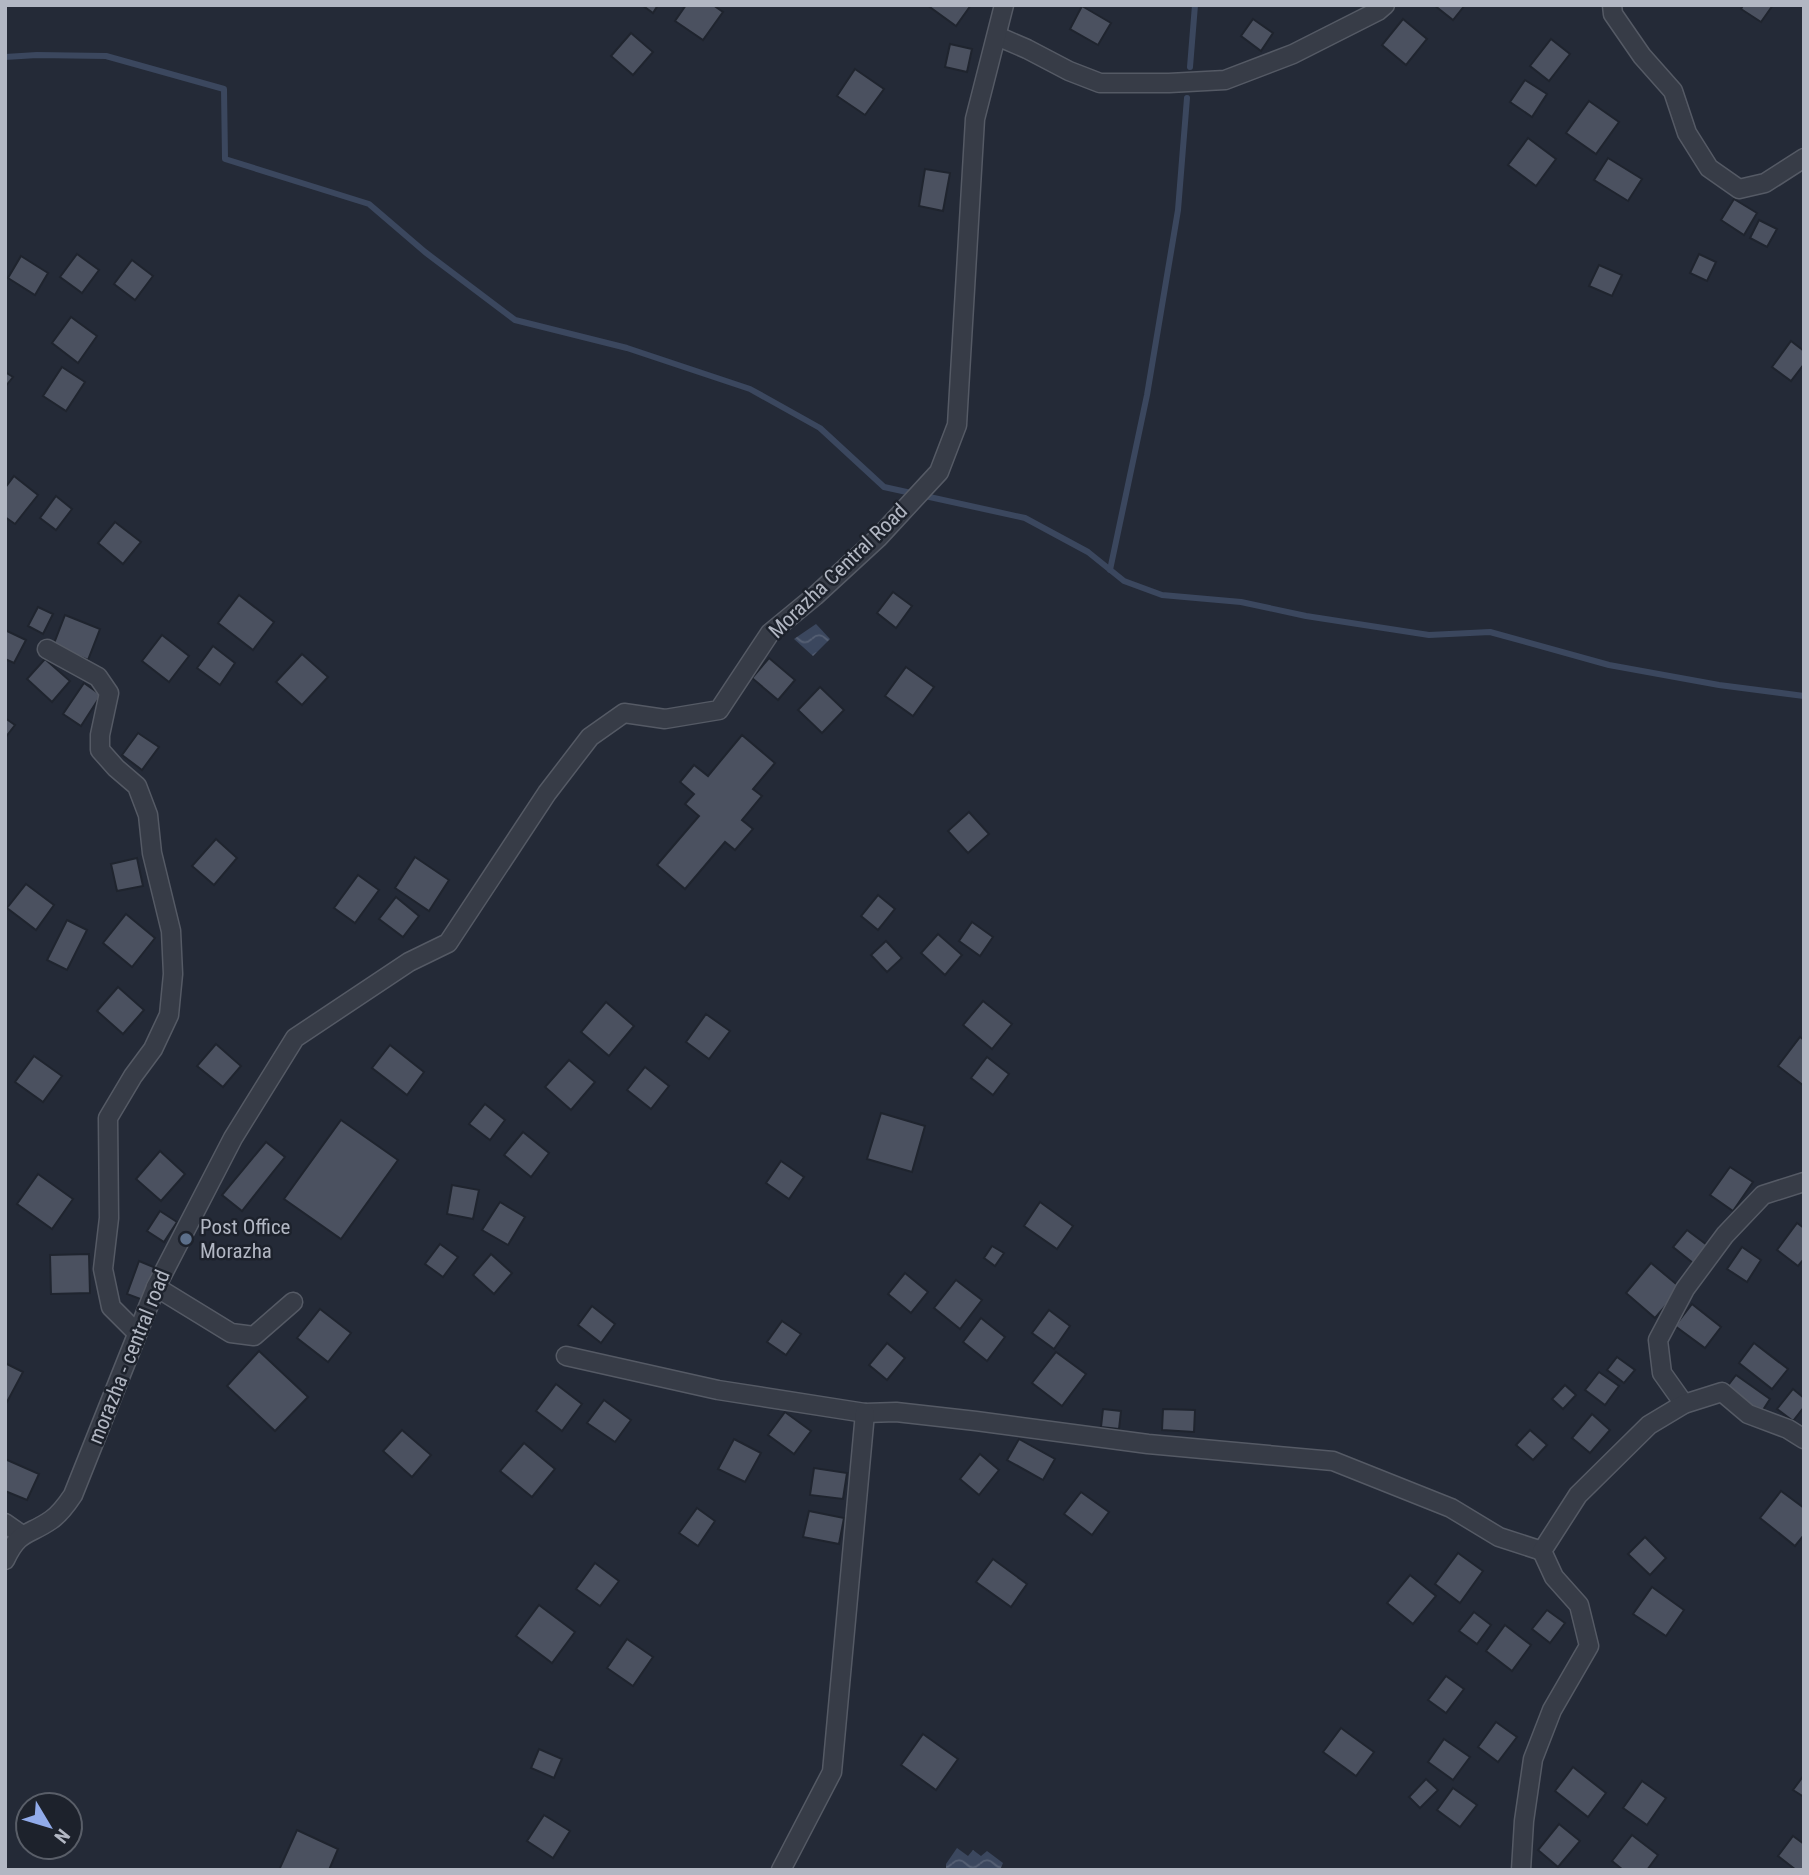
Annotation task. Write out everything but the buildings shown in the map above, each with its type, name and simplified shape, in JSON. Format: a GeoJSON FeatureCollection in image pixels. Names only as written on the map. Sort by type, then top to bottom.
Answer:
{"type":"FeatureCollection","features":[{"type":"Feature","properties":{"kind":"street","name":"Morazha Central Road"},"geometry":{"type":"LineString","coordinates":[[409,962],[448,943],[547,793],[590,737],[624,713],[665,719],[719,710],[770,633],[878,538],[939,472],[957,425],[975,119],[1004,5]]}},
{"type":"Feature","properties":{"kind":"street"},"geometry":{"type":"LineString","coordinates":[[997,36],[1100,83],[1225,80],[1293,54],[1385,5]]}},
{"type":"Feature","properties":{"kind":"street"},"geometry":{"type":"LineString","coordinates":[[1612,5],[1613,14],[1642,56],[1673,91],[1687,133],[1709,168],[1739,189],[1765,183],[1804,158]]}},
{"type":"Feature","properties":{"kind":"street"},"geometry":{"type":"LineString","coordinates":[[47,649],[98,677],[109,693],[100,735],[100,750],[138,786],[148,815],[152,853],[172,931],[173,974],[169,1015],[153,1049],[108,1118],[108,1218],[103,1269],[111,1307],[137,1333]]}},
{"type":"Feature","properties":{"kind":"street","name":"morazha - central road"},"geometry":{"type":"LineString","coordinates":[[5,1560],[11,1547],[22,1535],[51,1520],[73,1495],[156,1287],[233,1138],[295,1038],[409,962]]}},
{"type":"Feature","properties":{"kind":"street"},"geometry":{"type":"LineString","coordinates":[[1684,1404],[1662,1373],[1658,1340],[1685,1289],[1725,1235],[1763,1195],[1804,1182]]}},
{"type":"Feature","properties":{"kind":"street"},"geometry":{"type":"LineString","coordinates":[[156,1287],[231,1333],[254,1336],[293,1302]]}},
{"type":"Feature","properties":{"kind":"street"},"geometry":{"type":"LineString","coordinates":[[566,1356],[718,1390],[865,1413],[896,1412],[1148,1444],[1333,1461],[1451,1508],[1499,1537],[1542,1551],[1554,1577],[1580,1605],[1589,1646],[1552,1710],[1533,1759],[1524,1821],[1521,1870]]}},
{"type":"Feature","properties":{"kind":"street"},"geometry":{"type":"LineString","coordinates":[[1542,1551],[1578,1495],[1649,1425],[1684,1404],[1722,1392],[1748,1414],[1788,1429],[1804,1439]]}},
{"type":"Feature","properties":{"kind":"street"},"geometry":{"type":"LineString","coordinates":[[781,1870],[832,1772],[865,1413]]}},
{"type":"Feature","properties":{"kind":"street"},"geometry":{"type":"LineString","coordinates":[[5,1523],[22,1535]]}},
{"type":"Feature","properties":{"kind":"water"},"geometry":{"type":"Polygon","coordinates":[[[816,624],[830,639],[813,656],[794,639],[816,624]]]}},
{"type":"Feature","properties":{"kind":"water"},"geometry":{"type":"Polygon","coordinates":[[[957,1848],[968,1856],[973,1850],[981,1856],[987,1851],[1003,1863],[1000,1870],[946,1870],[946,1864],[957,1848]]]}},
{"type":"Feature","properties":{"kind":"waterway"},"geometry":{"type":"LineString","coordinates":[[1190,67],[1195,5]]}},
{"type":"Feature","properties":{"kind":"waterway"},"geometry":{"type":"LineString","coordinates":[[5,57],[106,56],[224,89],[225,159],[369,204],[425,252],[515,320],[627,348],[750,389],[820,428],[884,487],[1025,518],[1088,552],[1124,581],[1162,595],[1241,602],[1306,616],[1429,635],[1490,632],[1609,665],[1719,685],[1804,696]]}},
{"type":"Feature","properties":{"kind":"waterway"},"geometry":{"type":"LineString","coordinates":[[1110,570],[1147,395],[1178,210],[1187,98]]}},
{"type":"Feature","properties":{"kind":"place","name":"Post Office Morazha"},"geometry":{"type":"Point","coordinates":[186,1239]}}]}
